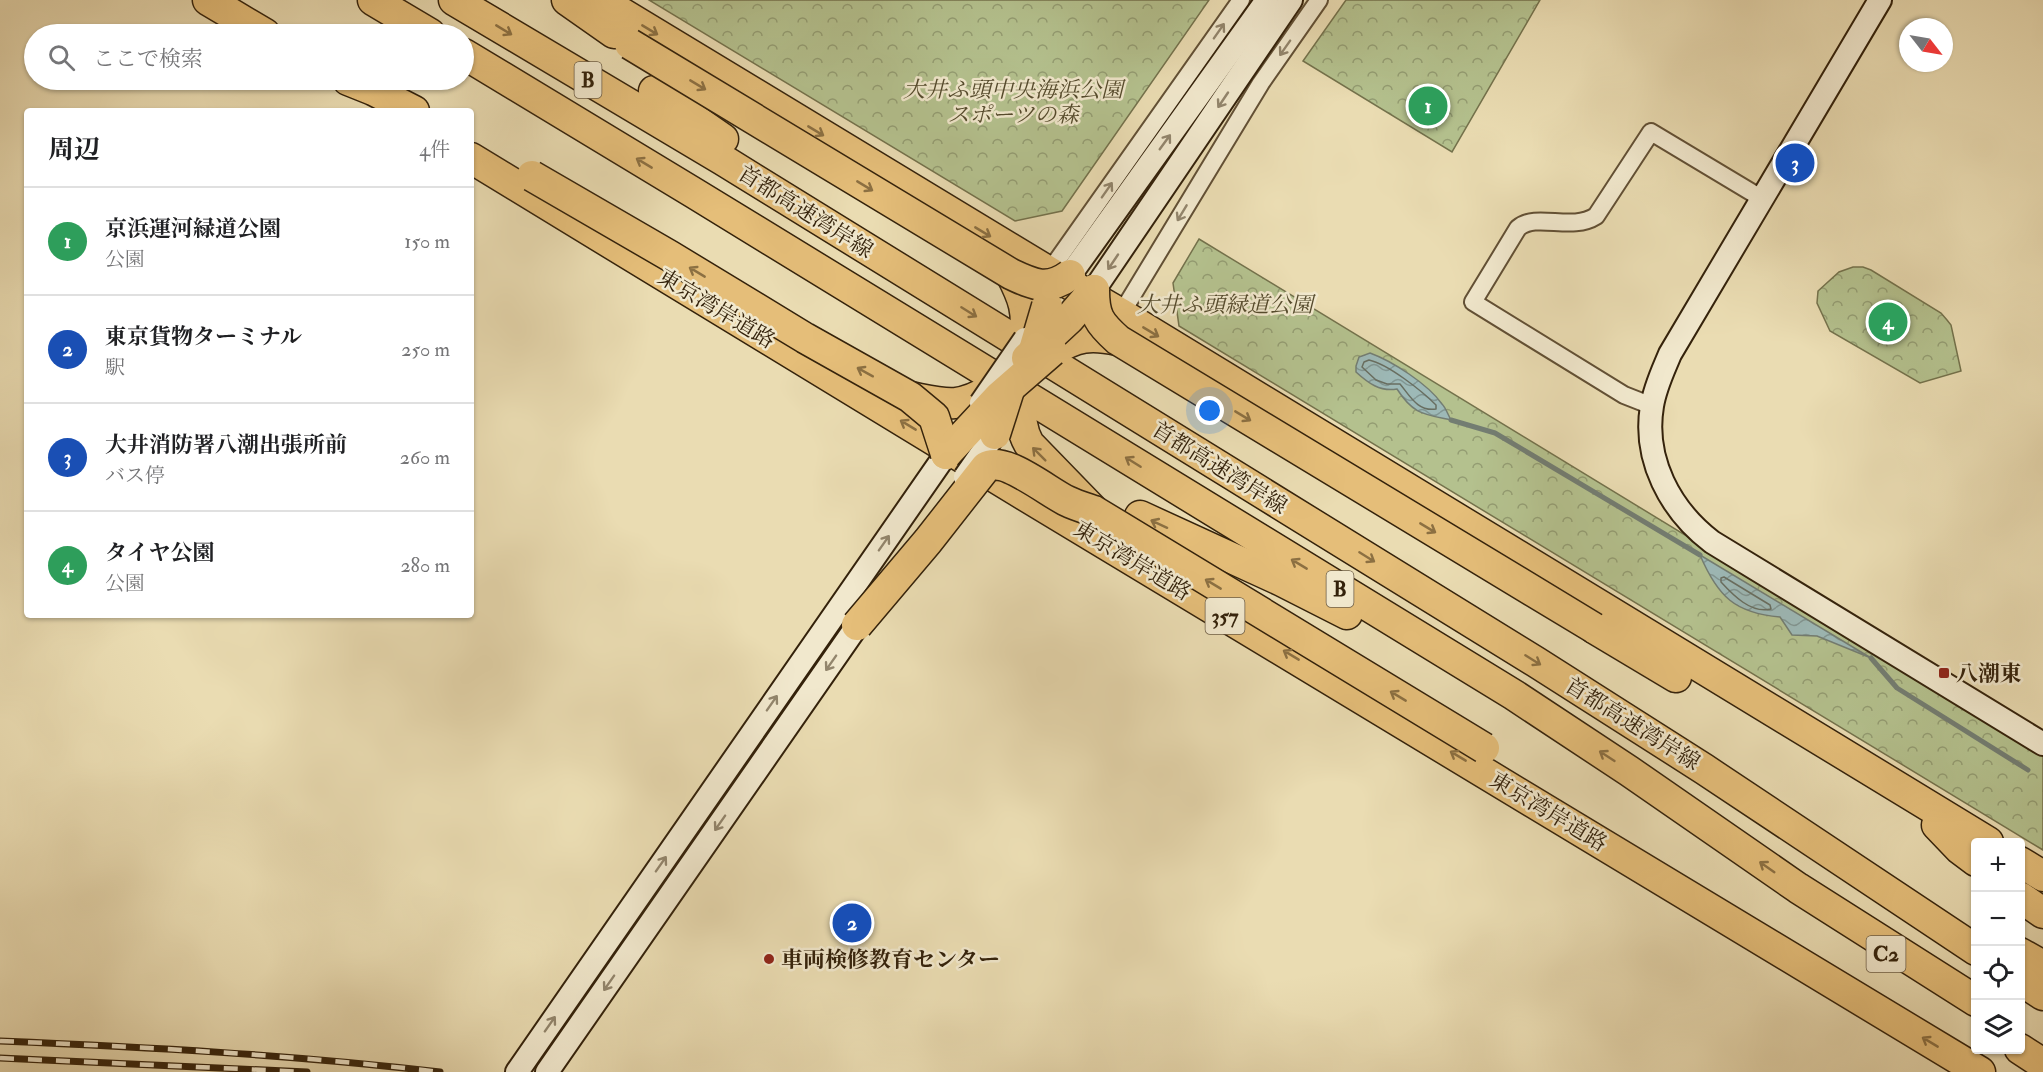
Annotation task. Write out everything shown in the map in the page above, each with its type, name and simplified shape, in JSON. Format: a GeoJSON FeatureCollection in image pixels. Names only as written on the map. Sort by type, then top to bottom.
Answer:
{"type":"FeatureCollection","features":[{"type":"Feature","properties":{"kind":"highway"},"geometry":{"type":"LineString","coordinates":[[208,0],[249,24]]}},
{"type":"Feature","properties":{"kind":"highway"},"geometry":{"type":"LineString","coordinates":[[373,0],[413,24]]}},
{"type":"Feature","properties":{"kind":"highway","name":"首都高速湾岸線"},"geometry":{"type":"LineString","coordinates":[[454,0],[723,160],[1536,662],[1704,769],[1971,947]]}},
{"type":"Feature","properties":{"kind":"highway"},"geometry":{"type":"LineString","coordinates":[[567,0],[630,44],[1011,274],[1028,282],[1047,285],[1071,279]]}},
{"type":"Feature","properties":{"kind":"highway"},"geometry":{"type":"LineString","coordinates":[[600,0],[1071,279],[1120,327],[1594,628],[1968,855]]}},
{"type":"Feature","properties":{"kind":"highway","name":"首都高速湾岸線"},"geometry":{"type":"LineString","coordinates":[[474,60],[1514,695],[1798,888],[1974,1000]]}},
{"type":"Feature","properties":{"kind":"highway"},"geometry":{"type":"LineString","coordinates":[[357,90],[387,108]]}},
{"type":"Feature","properties":{"kind":"highway"},"geometry":{"type":"LineString","coordinates":[[373,90],[408,108]]}},
{"type":"Feature","properties":{"kind":"highway"},"geometry":{"type":"LineString","coordinates":[[654,91],[937,292]]}},
{"type":"Feature","properties":{"kind":"highway"},"geometry":{"type":"LineString","coordinates":[[474,144],[910,397],[934,417],[946,454]]}},
{"type":"Feature","properties":{"kind":"highway","name":"東京湾岸道路"},"geometry":{"type":"LineString","coordinates":[[474,160],[1980,1072]]}},
{"type":"Feature","properties":{"kind":"highway"},"geometry":{"type":"LineString","coordinates":[[1011,274],[1023,297],[1027,317],[1020,421],[1023,433],[1029,444],[1094,511]]}},
{"type":"Feature","properties":{"kind":"highway"},"geometry":{"type":"LineString","coordinates":[[1071,279],[1106,329],[1120,327],[1712,675],[1980,838]]}},
{"type":"Feature","properties":{"kind":"highway"},"geometry":{"type":"LineString","coordinates":[[946,454],[1069,319],[1071,279]]}},
{"type":"Feature","properties":{"kind":"highway"},"geometry":{"type":"LineString","coordinates":[[995,434],[1047,306]]}},
{"type":"Feature","properties":{"kind":"highway"},"geometry":{"type":"LineString","coordinates":[[910,397],[958,404],[972,400],[1067,342],[1081,337],[1098,336],[1120,327]]}},
{"type":"Feature","properties":{"kind":"highway"},"geometry":{"type":"LineString","coordinates":[[857,625],[928,541],[986,467],[991,464],[1008,467],[1068,502],[1094,511],[1662,858],[1746,930]]}},
{"type":"Feature","properties":{"kind":"highway"},"geometry":{"type":"LineString","coordinates":[[1140,516],[1282,581],[1490,687],[1514,695]]}},
{"type":"Feature","properties":{"kind":"highway"},"geometry":{"type":"LineString","coordinates":[[1594,628],[1712,675]]}},
{"type":"Feature","properties":{"kind":"highway"},"geometry":{"type":"LineString","coordinates":[[1704,769],[1971,924]]}},
{"type":"Feature","properties":{"kind":"highway"},"geometry":{"type":"LineString","coordinates":[[1903,791],[1968,855]]}},
{"type":"Feature","properties":{"kind":"highway"},"geometry":{"type":"LineString","coordinates":[[2025,865],[2043,876]]}},
{"type":"Feature","properties":{"kind":"highway","name":"C2"},"geometry":{"type":"LineString","coordinates":[[1798,888],[1971,1014]]}},
{"type":"Feature","properties":{"kind":"highway"},"geometry":{"type":"LineString","coordinates":[[2025,900],[2043,913]]}},
{"type":"Feature","properties":{"kind":"highway"},"geometry":{"type":"LineString","coordinates":[[2025,956],[2043,966]]}},
{"type":"Feature","properties":{"kind":"highway"},"geometry":{"type":"LineString","coordinates":[[2025,983],[2043,995]]}},
{"type":"Feature","properties":{"kind":"highway"},"geometry":{"type":"LineString","coordinates":[[2025,1032],[2043,1042]]}},
{"type":"Feature","properties":{"kind":"highway"},"geometry":{"type":"LineString","coordinates":[[2025,1052],[2043,1064]]}},
{"type":"Feature","properties":{"kind":"street"},"geometry":{"type":"LineString","coordinates":[[1071,279],[1241,0]]}},
{"type":"Feature","properties":{"kind":"street"},"geometry":{"type":"LineString","coordinates":[[1071,279],[1267,0]]}},
{"type":"Feature","properties":{"kind":"street"},"geometry":{"type":"LineString","coordinates":[[1047,306],[1071,279],[1292,0]]}},
{"type":"Feature","properties":{"kind":"street"},"geometry":{"type":"LineString","coordinates":[[1120,327],[1261,83],[1319,0]]}},
{"type":"Feature","properties":{"kind":"street"},"geometry":{"type":"LineString","coordinates":[[1880,0],[1670,354],[1659,380],[1652,406],[1651,438],[1659,473],[1677,507],[1702,535],[2043,744]]}},
{"type":"Feature","properties":{"kind":"street"},"geometry":{"type":"LineString","coordinates":[[1652,406],[1624,395],[1473,302],[1518,228],[1531,222],[1572,224],[1587,222],[1596,216],[1651,132],[1761,198]]}},
{"type":"Feature","properties":{"kind":"street"},"geometry":{"type":"LineString","coordinates":[[547,1072],[857,625],[995,434]]}},
{"type":"Feature","properties":{"kind":"street"},"geometry":{"type":"LineString","coordinates":[[517,1072],[946,454]]}},
{"type":"Feature","properties":{"kind":"green space","name":"大井ふ頭中央海浜公園 スポーツの森"},"geometry":{"type":"Polygon","coordinates":[[[649,0],[1209,0],[1062,211],[1015,221],[649,0]]]}},
{"type":"Feature","properties":{"kind":"green space"},"geometry":{"type":"Polygon","coordinates":[[[1346,0],[1540,0],[1452,152],[1303,61],[1346,0]]]}},
{"type":"Feature","properties":{"kind":"green space","name":"大井ふ頭緑道公園"},"geometry":{"type":"Polygon","coordinates":[[[1199,239],[2043,753],[2043,850],[1179,326],[1173,283],[1199,239]]]}},
{"type":"Feature","properties":{"kind":"green space"},"geometry":{"type":"Polygon","coordinates":[[[1853,267],[1871,270],[1941,313],[1951,325],[1961,371],[1920,383],[1830,331],[1817,303],[1818,291],[1839,272],[1853,267]]]}},
{"type":"Feature","properties":{"kind":"water"},"geometry":{"type":"Polygon","coordinates":[[[1370,353],[1399,367],[1419,381],[1436,396],[1445,407],[1451,420],[1420,412],[1408,404],[1397,389],[1380,388],[1356,372],[1359,357],[1370,353]]]}},
{"type":"Feature","properties":{"kind":"water"},"geometry":{"type":"Polygon","coordinates":[[[1700,555],[1871,658],[1817,636],[1792,635],[1780,617],[1751,612],[1740,607],[1721,592],[1700,555]]]}},
{"type":"Feature","properties":{"kind":"waterway"},"geometry":{"type":"LineString","coordinates":[[1451,420],[1495,433],[1700,555]]}},
{"type":"Feature","properties":{"kind":"waterway"},"geometry":{"type":"LineString","coordinates":[[1871,658],[1897,688],[2028,770]]}},
{"type":"Feature","properties":{"kind":"railway"},"geometry":{"type":"LineString","coordinates":[[0,1041],[220,1052],[440,1072]]}},
{"type":"Feature","properties":{"kind":"railway"},"geometry":{"type":"LineString","coordinates":[[0,1058],[307,1072]]}},
{"type":"Feature","properties":{"kind":"place","name":"京浜運河緑道公園"},"geometry":{"type":"Point","coordinates":[1428,106]}},
{"type":"Feature","properties":{"kind":"place","name":"大井消防署八潮出張所前"},"geometry":{"type":"Point","coordinates":[1795,163]}},
{"type":"Feature","properties":{"kind":"place","name":"タイヤ公園"},"geometry":{"type":"Point","coordinates":[1888,322]}},
{"type":"Feature","properties":{"kind":"place","name":"八潮東"},"geometry":{"type":"Point","coordinates":[1944,673]}},
{"type":"Feature","properties":{"kind":"place","name":"東京貨物ターミナル"},"geometry":{"type":"Point","coordinates":[852,923]}},
{"type":"Feature","properties":{"kind":"place","name":"車両検修教育センター"},"geometry":{"type":"Point","coordinates":[769,959]}}]}
